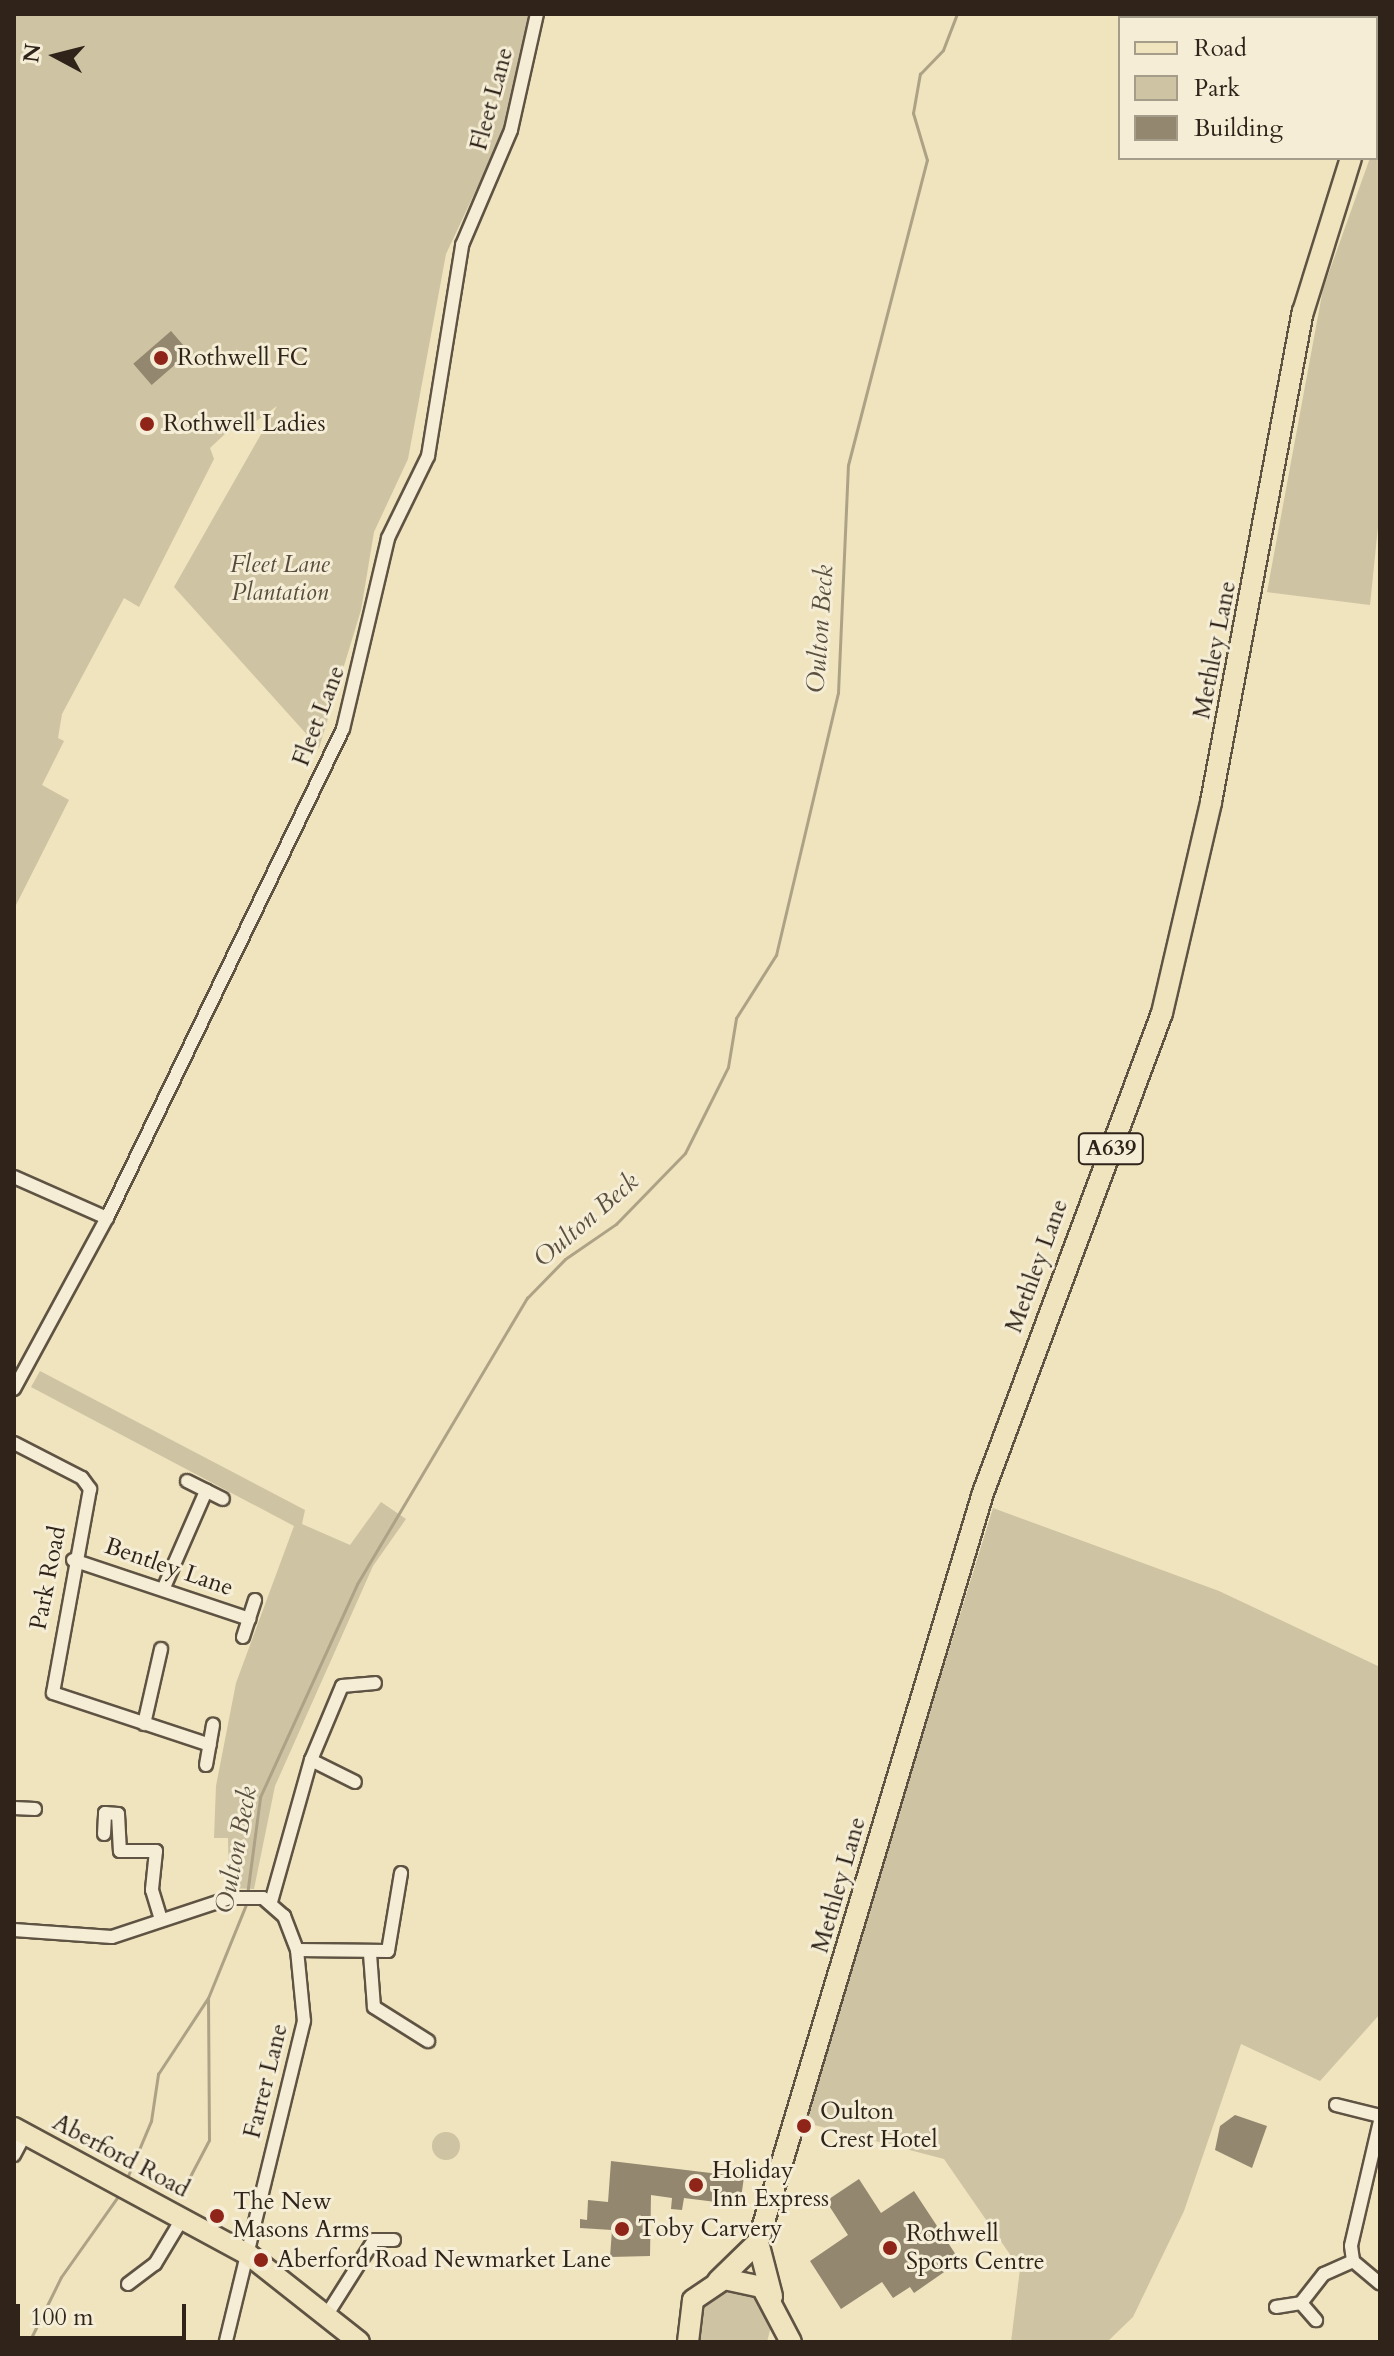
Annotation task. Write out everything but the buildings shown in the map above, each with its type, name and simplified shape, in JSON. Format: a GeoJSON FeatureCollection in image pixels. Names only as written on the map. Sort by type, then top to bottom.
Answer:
{"type":"FeatureCollection","features":[{"type":"Feature","properties":{"kind":"main road","name":"Methley Lane"},"geometry":{"type":"LineString","coordinates":[[673,2342],[687,2333],[693,2300],[718,2281],[758,2242],[983,1493],[1166,1001],[1303,312],[1350,160]]}},
{"type":"Feature","properties":{"kind":"main road","name":"Aberford Road"},"geometry":{"type":"LineString","coordinates":[[20,2131],[249,2255],[359,2342]]}},
{"type":"Feature","properties":{"kind":"main road"},"geometry":{"type":"LineString","coordinates":[[758,2242],[784,2336]]}},
{"type":"Feature","properties":{"kind":"main road"},"geometry":{"type":"LineString","coordinates":[[718,2281],[746,2280],[773,2298]]}},
{"type":"Feature","properties":{"kind":"street","name":"Fleet Lane"},"geometry":{"type":"LineString","coordinates":[[14,1389],[107,1218],[343,729],[385,548],[428,456],[462,245],[511,130],[537,14]]}},
{"type":"Feature","properties":{"kind":"street"},"geometry":{"type":"LineString","coordinates":[[14,1177],[107,1218]]}},
{"type":"Feature","properties":{"kind":"street","name":"Park Road"},"geometry":{"type":"LineString","coordinates":[[14,1443],[87,1483],[91,1496],[73,1560],[53,1693],[210,1745]]}},
{"type":"Feature","properties":{"kind":"street"},"geometry":{"type":"LineString","coordinates":[[187,1481],[223,1499]]}},
{"type":"Feature","properties":{"kind":"street"},"geometry":{"type":"LineString","coordinates":[[165,1585],[206,1491]]}},
{"type":"Feature","properties":{"kind":"street","name":"Bentley Lane"},"geometry":{"type":"LineString","coordinates":[[73,1560],[165,1585],[249,1619]]}},
{"type":"Feature","properties":{"kind":"street","name":"Bentley Lane"},"geometry":{"type":"LineString","coordinates":[[243,1637],[255,1600]]}},
{"type":"Feature","properties":{"kind":"street"},"geometry":{"type":"LineString","coordinates":[[144,1724],[161,1649]]}},
{"type":"Feature","properties":{"kind":"street"},"geometry":{"type":"LineString","coordinates":[[14,1930],[101,1939],[237,1898],[257,1897],[271,1902],[311,1760],[342,1686],[375,1683]]}},
{"type":"Feature","properties":{"kind":"street"},"geometry":{"type":"LineString","coordinates":[[206,1765],[213,1725]]}},
{"type":"Feature","properties":{"kind":"street"},"geometry":{"type":"LineString","coordinates":[[311,1760],[355,1782]]}},
{"type":"Feature","properties":{"kind":"street"},"geometry":{"type":"LineString","coordinates":[[14,1808],[35,1809]]}},
{"type":"Feature","properties":{"kind":"street"},"geometry":{"type":"LineString","coordinates":[[104,1834],[105,1813],[118,1814],[120,1851],[156,1851],[152,1890],[161,1920]]}},
{"type":"Feature","properties":{"kind":"street"},"geometry":{"type":"LineString","coordinates":[[297,1950],[370,1954],[393,1943],[401,1873]]}},
{"type":"Feature","properties":{"kind":"street","name":"Farrer Lane"},"geometry":{"type":"LineString","coordinates":[[226,2342],[303,2030],[297,1950],[271,1902]]}},
{"type":"Feature","properties":{"kind":"street"},"geometry":{"type":"LineString","coordinates":[[370,1954],[374,2007],[428,2041]]}},
{"type":"Feature","properties":{"kind":"street"},"geometry":{"type":"LineString","coordinates":[[1336,2105],[1380,2119],[1374,2178],[1354,2221],[1353,2261]]}},
{"type":"Feature","properties":{"kind":"street"},"geometry":{"type":"LineString","coordinates":[[14,2155],[20,2131]]}},
{"type":"Feature","properties":{"kind":"street"},"geometry":{"type":"LineString","coordinates":[[128,2284],[155,2264],[182,2219]]}},
{"type":"Feature","properties":{"kind":"street"},"geometry":{"type":"LineString","coordinates":[[326,2316],[374,2240],[394,2240]]}},
{"type":"Feature","properties":{"kind":"street"},"geometry":{"type":"LineString","coordinates":[[1353,2261],[1380,2284]]}},
{"type":"Feature","properties":{"kind":"street"},"geometry":{"type":"LineString","coordinates":[[1276,2307],[1301,2303],[1324,2274],[1353,2261]]}},
{"type":"Feature","properties":{"kind":"street"},"geometry":{"type":"LineString","coordinates":[[1301,2303],[1316,2320]]}},
{"type":"Feature","properties":{"kind":"green space","name":"Fleet Lane Plantation"},"geometry":{"type":"Polygon","coordinates":[[[14,14],[530,14],[507,124],[446,254],[408,459],[374,532],[361,610],[319,748],[174,587],[277,406],[255,422],[241,419],[210,448],[214,459],[139,607],[124,598],[62,714],[58,738],[64,741],[42,785],[69,800],[14,909],[14,14]]]}},
{"type":"Feature","properties":{"kind":"green space"},"geometry":{"type":"Polygon","coordinates":[[[1380,130],[1380,507],[1370,605],[1267,592],[1323,289],[1369,160],[1378,160],[1380,130]]]}},
{"type":"Feature","properties":{"kind":"green space"},"geometry":{"type":"Polygon","coordinates":[[[40,1371],[305,1510],[302,1524],[350,1545],[381,1502],[406,1519],[373,1566],[275,1786],[254,1889],[229,1888],[228,1838],[214,1838],[216,1786],[236,1683],[294,1526],[31,1387],[40,1371]]]}},
{"type":"Feature","properties":{"kind":"green space"},"geometry":{"type":"Polygon","coordinates":[[[993,1508],[1219,1591],[1380,1667],[1380,2014],[1320,2081],[1241,2044],[1184,2211],[1133,2317],[1107,2342],[1011,2342],[1020,2269],[944,2159],[803,2122],[993,1508]]]}},
{"type":"Feature","properties":{"kind":"green space"},"geometry":{"type":"Polygon","coordinates":[[[446,2132],[456,2136],[460,2146],[456,2156],[446,2160],[436,2156],[432,2146],[436,2136],[446,2132]]]}},
{"type":"Feature","properties":{"kind":"green space"},"geometry":{"type":"Polygon","coordinates":[[[722,2286],[755,2292],[771,2326],[767,2342],[698,2342],[697,2308],[722,2286]]]}},
{"type":"Feature","properties":{"kind":"waterway","name":"Oulton Beck"},"geometry":{"type":"LineString","coordinates":[[247,1895],[260,1797],[357,1584],[527,1298],[565,1259],[616,1224],[685,1153],[728,1067],[736,1018],[776,955],[838,693],[848,465],[927,160],[913,113],[920,74],[943,50],[957,14]]}},
{"type":"Feature","properties":{"kind":"waterway","name":"Oulton Beck"},"geometry":{"type":"LineString","coordinates":[[127,2178],[151,2121],[158,2074],[208,1998],[247,1902]]}},
{"type":"Feature","properties":{"kind":"waterway"},"geometry":{"type":"LineString","coordinates":[[186,2184],[209,2140],[208,1998]]}},
{"type":"Feature","properties":{"kind":"waterway","name":"Oulton Beck"},"geometry":{"type":"LineString","coordinates":[[29,2342],[61,2277],[121,2192]]}},
{"type":"Feature","properties":{"kind":"place","name":"Rothwell FC"},"geometry":{"type":"Point","coordinates":[161,358]}},
{"type":"Feature","properties":{"kind":"place","name":"Rothwell Ladies"},"geometry":{"type":"Point","coordinates":[147,424]}},
{"type":"Feature","properties":{"kind":"place","name":"Oulton Crest Hotel"},"geometry":{"type":"Point","coordinates":[804,2126]}},
{"type":"Feature","properties":{"kind":"place","name":"Holiday Inn Express"},"geometry":{"type":"Point","coordinates":[696,2185]}},
{"type":"Feature","properties":{"kind":"place","name":"The New Masons Arms"},"geometry":{"type":"Point","coordinates":[217,2216]}},
{"type":"Feature","properties":{"kind":"place","name":"Toby Carvery"},"geometry":{"type":"Point","coordinates":[622,2229]}},
{"type":"Feature","properties":{"kind":"place","name":"Rothwell Sports Centre"},"geometry":{"type":"Point","coordinates":[890,2248]}},
{"type":"Feature","properties":{"kind":"place","name":"Aberford Road Newmarket Lane"},"geometry":{"type":"Point","coordinates":[261,2260]}}]}
